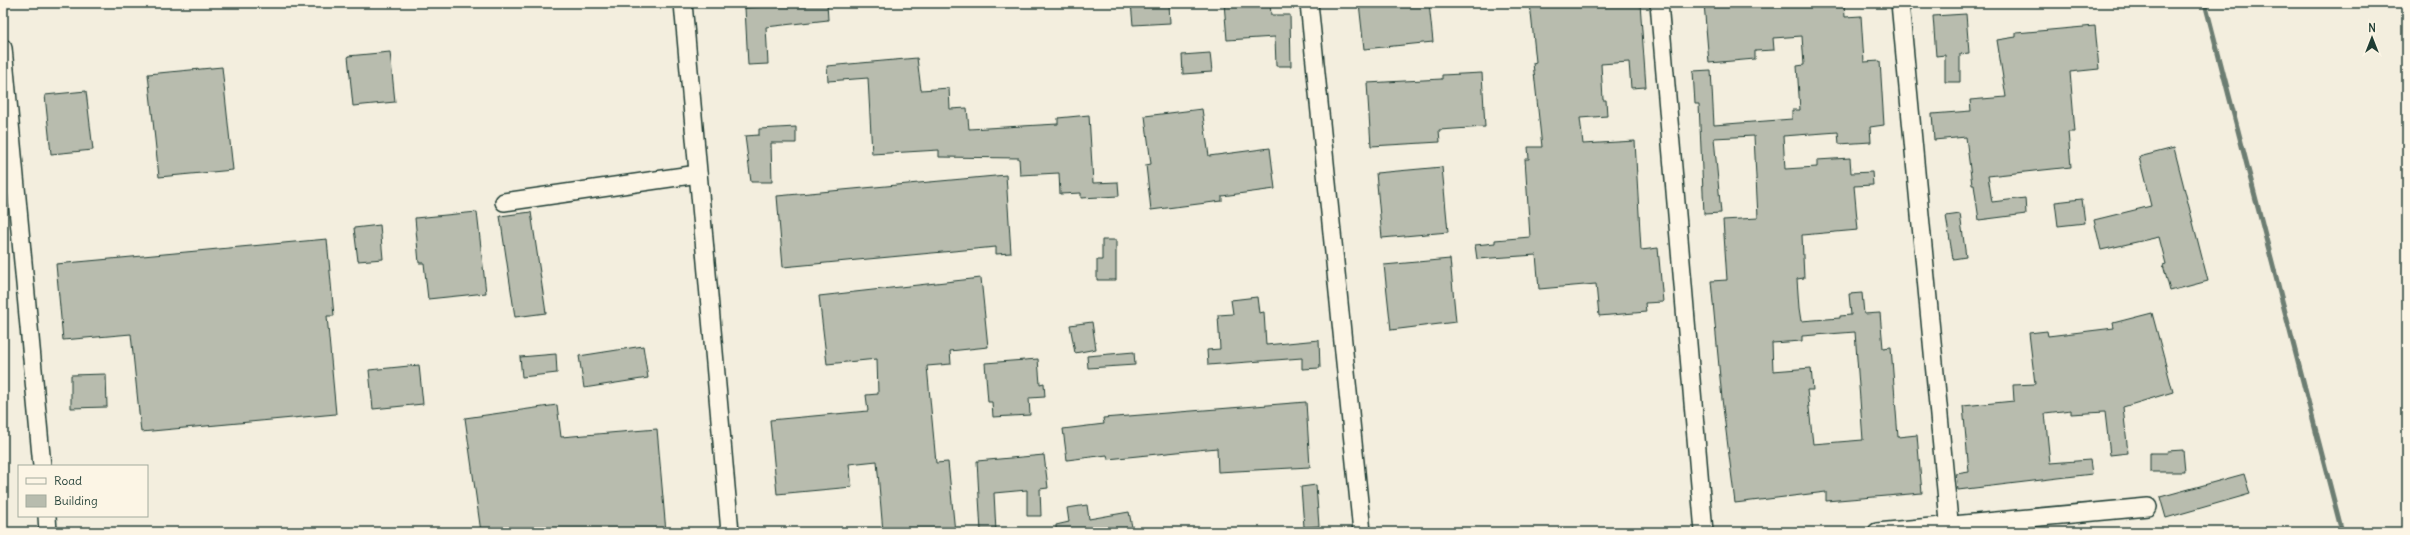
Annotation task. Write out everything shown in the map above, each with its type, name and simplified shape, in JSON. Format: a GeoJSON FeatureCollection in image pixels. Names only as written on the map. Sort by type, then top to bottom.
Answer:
{"type":"FeatureCollection","features":[{"type":"Feature","properties":{"kind":"street"},"geometry":{"type":"LineString","coordinates":[[683,3],[730,532]]}},
{"type":"Feature","properties":{"kind":"street"},"geometry":{"type":"LineString","coordinates":[[1309,3],[1362,532]]}},
{"type":"Feature","properties":{"kind":"street"},"geometry":{"type":"LineString","coordinates":[[1658,3],[1704,532]]}},
{"type":"Feature","properties":{"kind":"street"},"geometry":{"type":"LineString","coordinates":[[1900,3],[1950,529]]}},
{"type":"Feature","properties":{"kind":"street"},"geometry":{"type":"LineString","coordinates":[[3,48],[42,465]]}},
{"type":"Feature","properties":{"kind":"street"},"geometry":{"type":"LineString","coordinates":[[504,202],[698,174]]}},
{"type":"Feature","properties":{"kind":"street"},"geometry":{"type":"LineString","coordinates":[[1877,532],[1950,529],[2148,507]]}},
{"type":"Feature","properties":{"kind":"street"},"geometry":{"type":"LineString","coordinates":[[47,517],[48,532]]}},
{"type":"Feature","properties":{"kind":"building"},"geometry":{"type":"Polygon","coordinates":[[[802,3],[827,3],[828,20],[766,27],[768,64],[748,65],[745,8],[802,3]]]}},
{"type":"Feature","properties":{"kind":"building"},"geometry":{"type":"Polygon","coordinates":[[[1131,3],[1169,3],[1170,23],[1133,25],[1131,3]]]}},
{"type":"Feature","properties":{"kind":"building"},"geometry":{"type":"Polygon","coordinates":[[[1224,3],[1270,3],[1271,15],[1290,15],[1291,66],[1276,66],[1275,37],[1227,40],[1224,3]]]}},
{"type":"Feature","properties":{"kind":"building"},"geometry":{"type":"Polygon","coordinates":[[[1359,3],[1429,3],[1433,42],[1364,49],[1359,3]]]}},
{"type":"Feature","properties":{"kind":"building"},"geometry":{"type":"Polygon","coordinates":[[[1530,3],[1640,3],[1646,87],[1631,88],[1629,62],[1601,64],[1603,100],[1606,100],[1607,116],[1580,118],[1583,144],[1635,141],[1641,250],[1658,248],[1663,302],[1645,303],[1646,312],[1599,316],[1596,284],[1539,289],[1536,255],[1477,259],[1475,245],[1495,243],[1495,240],[1530,237],[1525,159],[1529,159],[1528,147],[1542,147],[1533,63],[1536,62],[1530,3]]]}},
{"type":"Feature","properties":{"kind":"building"},"geometry":{"type":"Polygon","coordinates":[[[1704,3],[1844,3],[1845,17],[1861,16],[1864,62],[1880,61],[1884,125],[1870,127],[1871,142],[1839,144],[1838,132],[1783,136],[1785,169],[1817,167],[1817,160],[1850,158],[1851,173],[1872,172],[1873,185],[1854,186],[1858,230],[1802,235],[1804,278],[1797,279],[1799,308],[1801,321],[1840,318],[1840,316],[1851,315],[1849,294],[1862,293],[1864,314],[1880,313],[1883,348],[1891,347],[1898,437],[1917,435],[1922,493],[1826,501],[1826,492],[1735,503],[1722,399],[1711,281],[1727,280],[1723,220],[1758,218],[1754,136],[1714,138],[1721,213],[1704,214],[1699,104],[1695,104],[1693,71],[1711,70],[1714,125],[1792,119],[1792,110],[1800,110],[1797,66],[1804,65],[1802,36],[1773,38],[1774,50],[1755,51],[1755,59],[1709,63],[1704,3]],[[1855,332],[1802,336],[1802,341],[1772,343],[1773,371],[1811,368],[1813,390],[1807,390],[1813,444],[1863,440],[1855,332]]]}},
{"type":"Feature","properties":{"kind":"building"},"geometry":{"type":"Polygon","coordinates":[[[1966,14],[1969,53],[1960,54],[1960,82],[1945,82],[1945,55],[1936,56],[1933,16],[1966,14]]]}},
{"type":"Feature","properties":{"kind":"building"},"geometry":{"type":"Polygon","coordinates":[[[2095,26],[2099,69],[2070,72],[2075,132],[2068,132],[2071,167],[1988,176],[1992,202],[2025,198],[2026,214],[1979,220],[1974,185],[1972,185],[1966,137],[1934,140],[1932,114],[1971,111],[1970,100],[2006,97],[1997,40],[2016,37],[2016,33],[2095,26]]]}},
{"type":"Feature","properties":{"kind":"building"},"geometry":{"type":"Polygon","coordinates":[[[390,52],[395,102],[353,106],[348,56],[390,52]]]}},
{"type":"Feature","properties":{"kind":"building"},"geometry":{"type":"Polygon","coordinates":[[[1210,53],[1212,72],[1183,74],[1182,55],[1210,53]]]}},
{"type":"Feature","properties":{"kind":"building"},"geometry":{"type":"Polygon","coordinates":[[[917,58],[921,90],[949,88],[950,109],[967,108],[969,129],[1058,124],[1058,118],[1089,115],[1093,183],[1118,182],[1119,196],[1081,198],[1081,193],[1060,194],[1059,173],[1020,175],[1019,158],[939,157],[939,150],[872,154],[868,78],[828,81],[827,66],[917,58]]]}},
{"type":"Feature","properties":{"kind":"building"},"geometry":{"type":"Polygon","coordinates":[[[222,67],[233,170],[159,177],[148,74],[222,67]]]}},
{"type":"Feature","properties":{"kind":"building"},"geometry":{"type":"Polygon","coordinates":[[[1482,73],[1485,127],[1439,130],[1440,142],[1371,146],[1367,83],[1442,79],[1442,75],[1482,73]]]}},
{"type":"Feature","properties":{"kind":"building"},"geometry":{"type":"Polygon","coordinates":[[[86,91],[93,150],[51,154],[45,95],[86,91]]]}},
{"type":"Feature","properties":{"kind":"building"},"geometry":{"type":"Polygon","coordinates":[[[1202,109],[1209,156],[1270,148],[1275,189],[1222,196],[1222,201],[1151,210],[1146,165],[1151,164],[1145,116],[1202,109]]]}},
{"type":"Feature","properties":{"kind":"building"},"geometry":{"type":"Polygon","coordinates":[[[796,127],[796,143],[771,143],[772,182],[751,182],[745,136],[759,135],[759,129],[796,127]]]}},
{"type":"Feature","properties":{"kind":"building"},"geometry":{"type":"Polygon","coordinates":[[[2174,148],[2208,281],[2170,291],[2163,265],[2166,264],[2159,237],[2101,250],[2094,220],[2151,206],[2139,157],[2174,148]]]}},
{"type":"Feature","properties":{"kind":"building"},"geometry":{"type":"Polygon","coordinates":[[[1442,167],[1448,232],[1382,238],[1376,173],[1442,167]]]}},
{"type":"Feature","properties":{"kind":"building"},"geometry":{"type":"Polygon","coordinates":[[[1006,175],[1011,253],[996,254],[996,247],[783,267],[777,196],[1006,175]]]}},
{"type":"Feature","properties":{"kind":"building"},"geometry":{"type":"Polygon","coordinates":[[[2082,199],[2085,223],[2058,226],[2055,202],[2082,199]]]}},
{"type":"Feature","properties":{"kind":"building"},"geometry":{"type":"Polygon","coordinates":[[[477,212],[486,293],[428,299],[424,263],[419,263],[415,218],[477,212]]]}},
{"type":"Feature","properties":{"kind":"building"},"geometry":{"type":"Polygon","coordinates":[[[531,212],[546,313],[515,317],[500,216],[531,212]]]}},
{"type":"Feature","properties":{"kind":"building"},"geometry":{"type":"Polygon","coordinates":[[[1960,214],[1966,257],[1953,259],[1946,216],[1960,214]]]}},
{"type":"Feature","properties":{"kind":"building"},"geometry":{"type":"Polygon","coordinates":[[[380,225],[383,259],[358,261],[354,228],[380,225]]]}},
{"type":"Feature","properties":{"kind":"building"},"geometry":{"type":"Polygon","coordinates":[[[327,239],[334,316],[327,316],[336,414],[141,432],[131,334],[63,340],[56,264],[327,239]]]}},
{"type":"Feature","properties":{"kind":"building"},"geometry":{"type":"Polygon","coordinates":[[[1102,240],[1116,240],[1116,280],[1097,280],[1097,260],[1102,260],[1102,240]]]}},
{"type":"Feature","properties":{"kind":"building"},"geometry":{"type":"Polygon","coordinates":[[[1450,259],[1456,322],[1391,330],[1384,265],[1450,259]]]}},
{"type":"Feature","properties":{"kind":"building"},"geometry":{"type":"Polygon","coordinates":[[[981,278],[988,347],[950,351],[951,364],[927,366],[936,463],[948,462],[955,532],[883,532],[877,461],[849,464],[852,487],[777,494],[770,420],[868,411],[866,395],[878,394],[877,359],[827,364],[819,296],[981,278]]]}},
{"type":"Feature","properties":{"kind":"building"},"geometry":{"type":"Polygon","coordinates":[[[1257,297],[1259,313],[1264,312],[1266,345],[1319,340],[1320,368],[1302,369],[1302,358],[1208,365],[1207,350],[1220,349],[1218,315],[1233,314],[1231,300],[1257,297]]]}},
{"type":"Feature","properties":{"kind":"building"},"geometry":{"type":"Polygon","coordinates":[[[2152,313],[2173,392],[2123,407],[2128,453],[2110,455],[2105,412],[2071,414],[2071,410],[2045,413],[2050,463],[2090,460],[2092,474],[1958,490],[1956,474],[1969,472],[1963,406],[2014,401],[2013,385],[2035,384],[2029,333],[2047,331],[2048,336],[2114,328],[2113,323],[2152,313]]]}},
{"type":"Feature","properties":{"kind":"building"},"geometry":{"type":"Polygon","coordinates":[[[1092,322],[1096,349],[1075,353],[1070,325],[1092,322]]]}},
{"type":"Feature","properties":{"kind":"building"},"geometry":{"type":"Polygon","coordinates":[[[643,346],[648,378],[584,388],[579,356],[643,346]]]}},
{"type":"Feature","properties":{"kind":"building"},"geometry":{"type":"Polygon","coordinates":[[[1134,352],[1135,365],[1088,368],[1087,356],[1134,352]]]}},
{"type":"Feature","properties":{"kind":"building"},"geometry":{"type":"Polygon","coordinates":[[[556,354],[557,373],[522,377],[520,357],[556,354]]]}},
{"type":"Feature","properties":{"kind":"building"},"geometry":{"type":"Polygon","coordinates":[[[1038,359],[1040,384],[1044,383],[1045,397],[1029,398],[1030,415],[993,417],[992,402],[988,402],[985,363],[1038,359]]]}},
{"type":"Feature","properties":{"kind":"building"},"geometry":{"type":"Polygon","coordinates":[[[419,365],[423,404],[373,409],[369,370],[419,365]]]}},
{"type":"Feature","properties":{"kind":"building"},"geometry":{"type":"Polygon","coordinates":[[[106,374],[107,407],[71,408],[71,375],[106,374]]]}},
{"type":"Feature","properties":{"kind":"building"},"geometry":{"type":"Polygon","coordinates":[[[1306,402],[1310,467],[1218,472],[1217,448],[1108,459],[1107,455],[1067,460],[1063,429],[1104,424],[1103,418],[1306,402]]]}},
{"type":"Feature","properties":{"kind":"building"},"geometry":{"type":"Polygon","coordinates":[[[557,405],[561,437],[657,429],[666,532],[481,532],[465,418],[557,405]]]}},
{"type":"Feature","properties":{"kind":"building"},"geometry":{"type":"Polygon","coordinates":[[[2183,450],[2185,472],[2150,472],[2150,453],[2168,453],[2167,451],[2183,450]]]}},
{"type":"Feature","properties":{"kind":"building"},"geometry":{"type":"Polygon","coordinates":[[[1044,455],[1048,488],[1040,489],[1041,516],[1027,516],[1027,490],[994,493],[996,532],[981,532],[977,461],[1044,455]]]}},
{"type":"Feature","properties":{"kind":"building"},"geometry":{"type":"Polygon","coordinates":[[[2244,474],[2250,494],[2166,518],[2160,497],[2244,474]]]}},
{"type":"Feature","properties":{"kind":"building"},"geometry":{"type":"Polygon","coordinates":[[[1316,485],[1319,526],[1304,527],[1301,487],[1316,485]]]}},
{"type":"Feature","properties":{"kind":"building"},"geometry":{"type":"Polygon","coordinates":[[[1087,505],[1089,519],[1129,512],[1133,532],[1056,532],[1056,525],[1069,522],[1067,508],[1087,505]]]}},
{"type":"Feature","properties":{"kind":"waterway"},"geometry":{"type":"LineString","coordinates":[[2205,3],[2342,532]]}}]}
